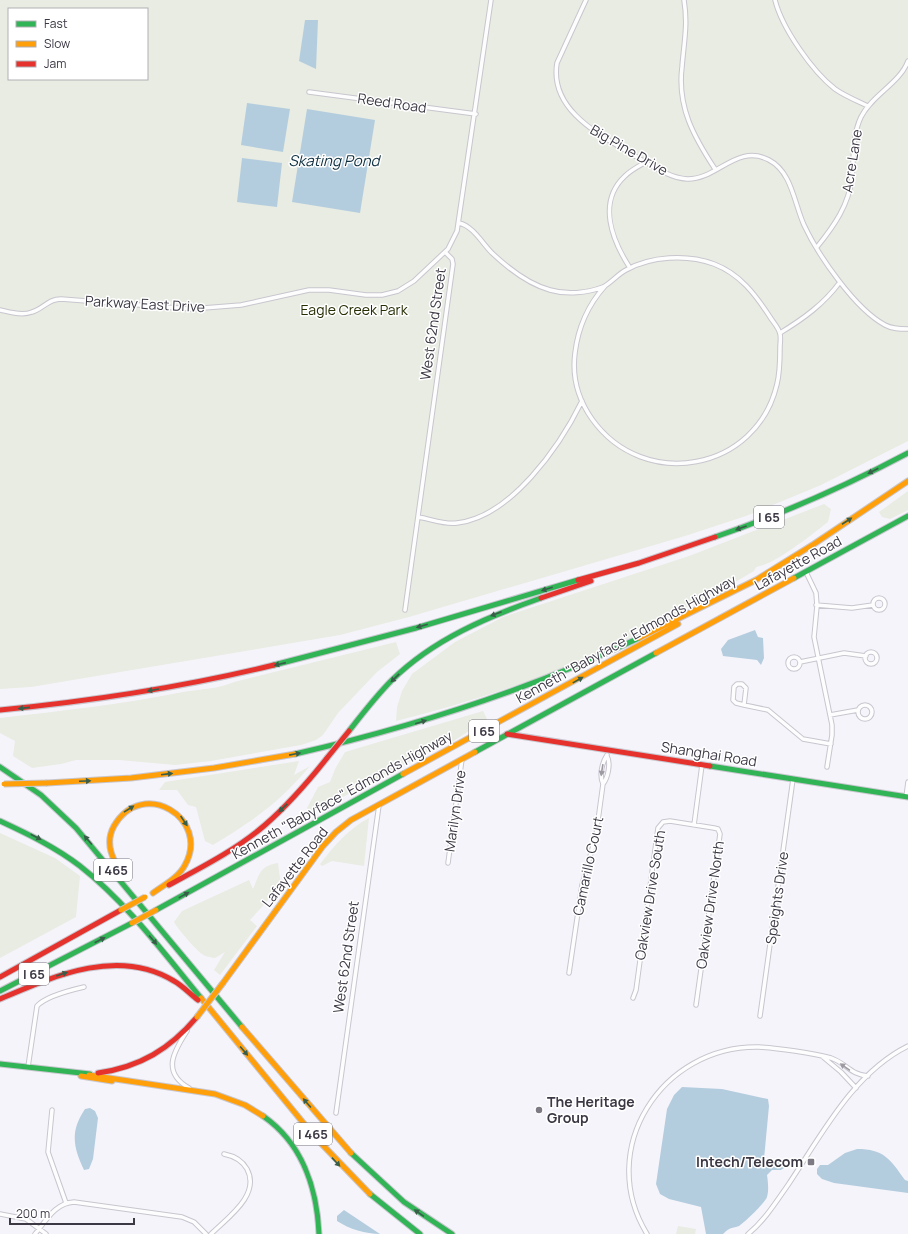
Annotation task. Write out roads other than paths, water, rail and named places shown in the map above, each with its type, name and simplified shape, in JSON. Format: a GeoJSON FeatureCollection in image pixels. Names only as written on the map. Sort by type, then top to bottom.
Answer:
{"type":"FeatureCollection","features":[{"type":"Feature","properties":{"kind":"main road","name":"I 65"},"geometry":{"type":"LineString","coordinates":[[625,568],[782,513],[908,454]]}},
{"type":"Feature","properties":{"kind":"main road","name":"I 65"},"geometry":{"type":"LineString","coordinates":[[755,580],[908,482]]}},
{"type":"Feature","properties":{"kind":"main road","name":"Lafayette Road"},"geometry":{"type":"LineString","coordinates":[[0,1064],[88,1075],[114,1072],[143,1062],[167,1049],[192,1024],[324,845],[348,823],[507,734],[908,516]]}},
{"type":"Feature","properties":{"kind":"main road"},"geometry":{"type":"LineString","coordinates":[[0,710],[112,697],[260,669],[371,641],[625,568]]}},
{"type":"Feature","properties":{"kind":"main road","name":"Kenneth \"Babyface\" Edmonds Highway"},"geometry":{"type":"LineString","coordinates":[[0,977],[227,852],[252,835],[287,805],[382,690],[424,653],[456,633],[494,614],[625,568]]}},
{"type":"Feature","properties":{"kind":"main road"},"geometry":{"type":"LineString","coordinates":[[2,784],[120,779],[233,765],[315,750],[400,729],[477,705],[574,668],[645,636],[755,580]]}},
{"type":"Feature","properties":{"kind":"main road","name":"Kenneth \"Babyface\" Edmonds Highway"},"geometry":{"type":"LineString","coordinates":[[0,991],[156,910],[636,648],[755,580]]}},
{"type":"Feature","properties":{"kind":"main road","name":"Shanghai Road"},"geometry":{"type":"LineString","coordinates":[[507,734],[907,797]]}},
{"type":"Feature","properties":{"kind":"main road","name":"I 465"},"geometry":{"type":"LineString","coordinates":[[0,767],[44,796],[75,826],[296,1091],[368,1170],[413,1208],[452,1234]]}},
{"type":"Feature","properties":{"kind":"main road"},"geometry":{"type":"LineString","coordinates":[[153,893],[184,866],[190,854],[191,840],[185,822],[177,813],[163,805],[146,803],[129,808],[116,821],[110,838],[111,856],[119,870],[186,954],[211,989]]}},
{"type":"Feature","properties":{"kind":"main road","name":"I 465"},"geometry":{"type":"LineString","coordinates":[[0,821],[27,832],[53,847],[100,881],[130,912],[219,1022],[348,1174],[375,1200],[420,1234]]}},
{"type":"Feature","properties":{"kind":"main road"},"geometry":{"type":"LineString","coordinates":[[0,999],[51,978],[88,967],[108,964],[127,964],[153,970],[178,983],[219,1022]]}},
{"type":"Feature","properties":{"kind":"main road"},"geometry":{"type":"LineString","coordinates":[[70,1073],[88,1078],[136,1082]]}},
{"type":"Feature","properties":{"kind":"main road"},"geometry":{"type":"LineString","coordinates":[[88,1075],[194,1090],[223,1096],[249,1106],[274,1124],[288,1139],[304,1162],[313,1184],[318,1207],[319,1234]]}},
{"type":"Feature","properties":{"kind":"street","name":"West 62nd Street"},"geometry":{"type":"LineString","coordinates":[[405,610],[453,264],[452,259],[446,252],[454,241],[459,223],[476,114],[491,0]]}},
{"type":"Feature","properties":{"kind":"street","name":"Big Pine Drive"},"geometry":{"type":"LineString","coordinates":[[586,0],[557,63],[557,77],[559,88],[570,108],[587,126],[646,162],[667,173],[684,179],[700,177],[735,159],[748,156],[762,157],[777,165],[786,177],[803,223],[840,282],[861,305],[881,323],[896,329],[908,329]]}},
{"type":"Feature","properties":{"kind":"street"},"geometry":{"type":"LineString","coordinates":[[684,0],[687,26],[681,78],[683,104],[694,136],[715,169]]}},
{"type":"Feature","properties":{"kind":"street"},"geometry":{"type":"LineString","coordinates":[[774,0],[780,18],[789,33],[820,74],[838,91],[868,106]]}},
{"type":"Feature","properties":{"kind":"street","name":"Acre Lane"},"geometry":{"type":"LineString","coordinates":[[817,247],[833,226],[843,208],[852,178],[856,130],[868,106],[903,71],[908,61]]}},
{"type":"Feature","properties":{"kind":"street","name":"Reed Road"},"geometry":{"type":"LineString","coordinates":[[309,92],[476,114]]}},
{"type":"Feature","properties":{"kind":"street"},"geometry":{"type":"LineString","coordinates":[[630,268],[613,234],[609,220],[609,209],[613,194],[619,183],[630,172],[646,162]]}},
{"type":"Feature","properties":{"kind":"street"},"geometry":{"type":"LineString","coordinates":[[459,223],[468,227],[507,267],[536,285],[549,290],[568,293],[605,286]]}},
{"type":"Feature","properties":{"kind":"street","name":"Parkway East Drive"},"geometry":{"type":"LineString","coordinates":[[0,310],[29,313],[38,310],[49,301],[61,299],[165,308],[196,309],[245,304],[310,290],[329,290],[366,295],[382,295],[396,291],[409,284],[446,252]]}},
{"type":"Feature","properties":{"kind":"street"},"geometry":{"type":"LineString","coordinates":[[665,259],[699,260],[717,266],[735,276],[749,287],[780,333],[778,381],[766,412],[755,428],[744,439],[729,450],[712,458],[694,462],[674,463],[658,462],[643,458],[618,445],[604,433],[591,417],[582,401],[575,373],[576,343],[588,309],[605,286],[617,275],[630,268],[648,261],[665,259]]}},
{"type":"Feature","properties":{"kind":"street"},"geometry":{"type":"LineString","coordinates":[[780,333],[829,298],[840,282]]}},
{"type":"Feature","properties":{"kind":"street"},"geometry":{"type":"LineString","coordinates":[[418,517],[446,523],[460,523],[482,515],[506,500],[530,479],[548,456],[582,401]]}},
{"type":"Feature","properties":{"kind":"street"},"geometry":{"type":"LineString","coordinates":[[806,572],[814,587],[816,605],[813,630],[833,732],[827,767]]}},
{"type":"Feature","properties":{"kind":"street"},"geometry":{"type":"LineString","coordinates":[[816,605],[852,608],[873,605]]}},
{"type":"Feature","properties":{"kind":"street"},"geometry":{"type":"LineString","coordinates":[[800,662],[844,653],[866,656]]}},
{"type":"Feature","properties":{"kind":"street"},"geometry":{"type":"LineString","coordinates":[[744,705],[746,688],[743,685],[737,684],[734,687],[733,700],[736,703],[744,705],[768,710],[803,739],[831,744]]}},
{"type":"Feature","properties":{"kind":"street"},"geometry":{"type":"LineString","coordinates":[[830,715],[858,710],[861,706],[867,706],[870,708],[871,714],[869,718],[863,719],[859,716],[858,710]]}},
{"type":"Feature","properties":{"kind":"street","name":"Camarillo Court"},"geometry":{"type":"LineString","coordinates":[[570,973],[582,885],[596,835],[603,784],[601,779],[604,759],[607,756],[608,750]]}},
{"type":"Feature","properties":{"kind":"street","name":"Marilyn Drive"},"geometry":{"type":"LineString","coordinates":[[448,863],[462,759]]}},
{"type":"Feature","properties":{"kind":"street"},"geometry":{"type":"LineString","coordinates":[[694,825],[702,765]]}},
{"type":"Feature","properties":{"kind":"street","name":"Speights Drive"},"geometry":{"type":"LineString","coordinates":[[760,1016],[793,779]]}},
{"type":"Feature","properties":{"kind":"street"},"geometry":{"type":"LineString","coordinates":[[907,797],[908,782]]}},
{"type":"Feature","properties":{"kind":"street","name":"West 62nd Street"},"geometry":{"type":"LineString","coordinates":[[336,1113],[379,805]]}},
{"type":"Feature","properties":{"kind":"street","name":"Oakview Drive South"},"geometry":{"type":"LineString","coordinates":[[633,998],[636,990],[658,828],[661,824],[667,821],[694,825]]}},
{"type":"Feature","properties":{"kind":"street","name":"Oakview Drive North"},"geometry":{"type":"LineString","coordinates":[[694,825],[714,828],[718,830],[720,834],[696,1005]]}},
{"type":"Feature","properties":{"kind":"street"},"geometry":{"type":"LineString","coordinates":[[28,1067],[37,1006],[42,1002],[71,990],[84,987]]}},
{"type":"Feature","properties":{"kind":"street"},"geometry":{"type":"LineString","coordinates":[[192,1024],[176,1048],[172,1064],[180,1080],[194,1090]]}},
{"type":"Feature","properties":{"kind":"street"},"geometry":{"type":"LineString","coordinates":[[748,1234],[767,1215],[843,1104],[856,1088],[888,1058],[908,1046]]}},
{"type":"Feature","properties":{"kind":"street"},"geometry":{"type":"LineString","coordinates":[[647,1234],[640,1224],[633,1203],[628,1180],[628,1161],[632,1142],[639,1119],[669,1082],[696,1062],[711,1055],[734,1049],[769,1048],[837,1061],[856,1074],[868,1076]]}},
{"type":"Feature","properties":{"kind":"street"},"geometry":{"type":"LineString","coordinates":[[822,1057],[842,1072],[856,1088]]}},
{"type":"Feature","properties":{"kind":"street"},"geometry":{"type":"LineString","coordinates":[[52,1110],[48,1152],[66,1203]]}},
{"type":"Feature","properties":{"kind":"street"},"geometry":{"type":"LineString","coordinates":[[211,1234],[242,1202],[250,1188],[250,1176],[245,1166],[236,1158],[224,1154]]}},
{"type":"Feature","properties":{"kind":"street"},"geometry":{"type":"LineString","coordinates":[[35,1234],[56,1209],[66,1203],[78,1202],[182,1217],[194,1222],[206,1234]]}},
{"type":"Feature","properties":{"kind":"street"},"geometry":{"type":"LineString","coordinates":[[0,1214],[24,1218],[40,1228],[46,1234]]}},
{"type":"Feature","properties":{"kind":"water"},"geometry":{"type":"Polygon","coordinates":[[[305,20],[318,20],[316,69],[299,61],[305,20]]]}},
{"type":"Feature","properties":{"kind":"water"},"geometry":{"type":"Polygon","coordinates":[[[247,103],[290,109],[283,152],[241,145],[247,103]]]}},
{"type":"Feature","properties":{"kind":"water","name":"Skating Pond"},"geometry":{"type":"Polygon","coordinates":[[[307,109],[375,120],[360,213],[292,202],[307,109]]]}},
{"type":"Feature","properties":{"kind":"water"},"geometry":{"type":"Polygon","coordinates":[[[242,158],[282,163],[277,207],[237,202],[242,158]]]}},
{"type":"Feature","properties":{"kind":"water"},"geometry":{"type":"Polygon","coordinates":[[[755,630],[758,637],[763,638],[764,658],[761,665],[757,660],[723,656],[721,649],[728,640],[755,630]]]}},
{"type":"Feature","properties":{"kind":"water"},"geometry":{"type":"Polygon","coordinates":[[[682,1087],[722,1089],[768,1099],[769,1106],[764,1159],[785,1162],[784,1168],[781,1170],[772,1170],[767,1175],[767,1197],[759,1208],[742,1224],[729,1229],[723,1234],[706,1234],[701,1207],[669,1199],[660,1194],[656,1184],[667,1109],[674,1095],[682,1087]]]}},
{"type":"Feature","properties":{"kind":"water"},"geometry":{"type":"Polygon","coordinates":[[[90,1108],[95,1111],[98,1118],[93,1159],[89,1169],[84,1170],[77,1154],[75,1132],[80,1117],[85,1109],[90,1108]]]}},
{"type":"Feature","properties":{"kind":"water"},"geometry":{"type":"Polygon","coordinates":[[[857,1149],[874,1151],[886,1157],[895,1166],[905,1180],[908,1181],[908,1193],[834,1183],[822,1179],[817,1174],[817,1169],[820,1165],[828,1165],[845,1153],[857,1149]]]}},
{"type":"Feature","properties":{"kind":"water"},"geometry":{"type":"Polygon","coordinates":[[[344,1210],[380,1234],[358,1230],[337,1221],[337,1216],[344,1210]]]}},
{"type":"Feature","properties":{"kind":"place","name":"The Heritage Group"},"geometry":{"type":"Point","coordinates":[539,1110]}},
{"type":"Feature","properties":{"kind":"place","name":"Intech/Telecom"},"geometry":{"type":"Point","coordinates":[811,1162]}},
{"type":"Feature","properties":{"kind":"park label","name":"Eagle Creek Park"},"geometry":{"type":"Point","coordinates":[354,310]}}]}
